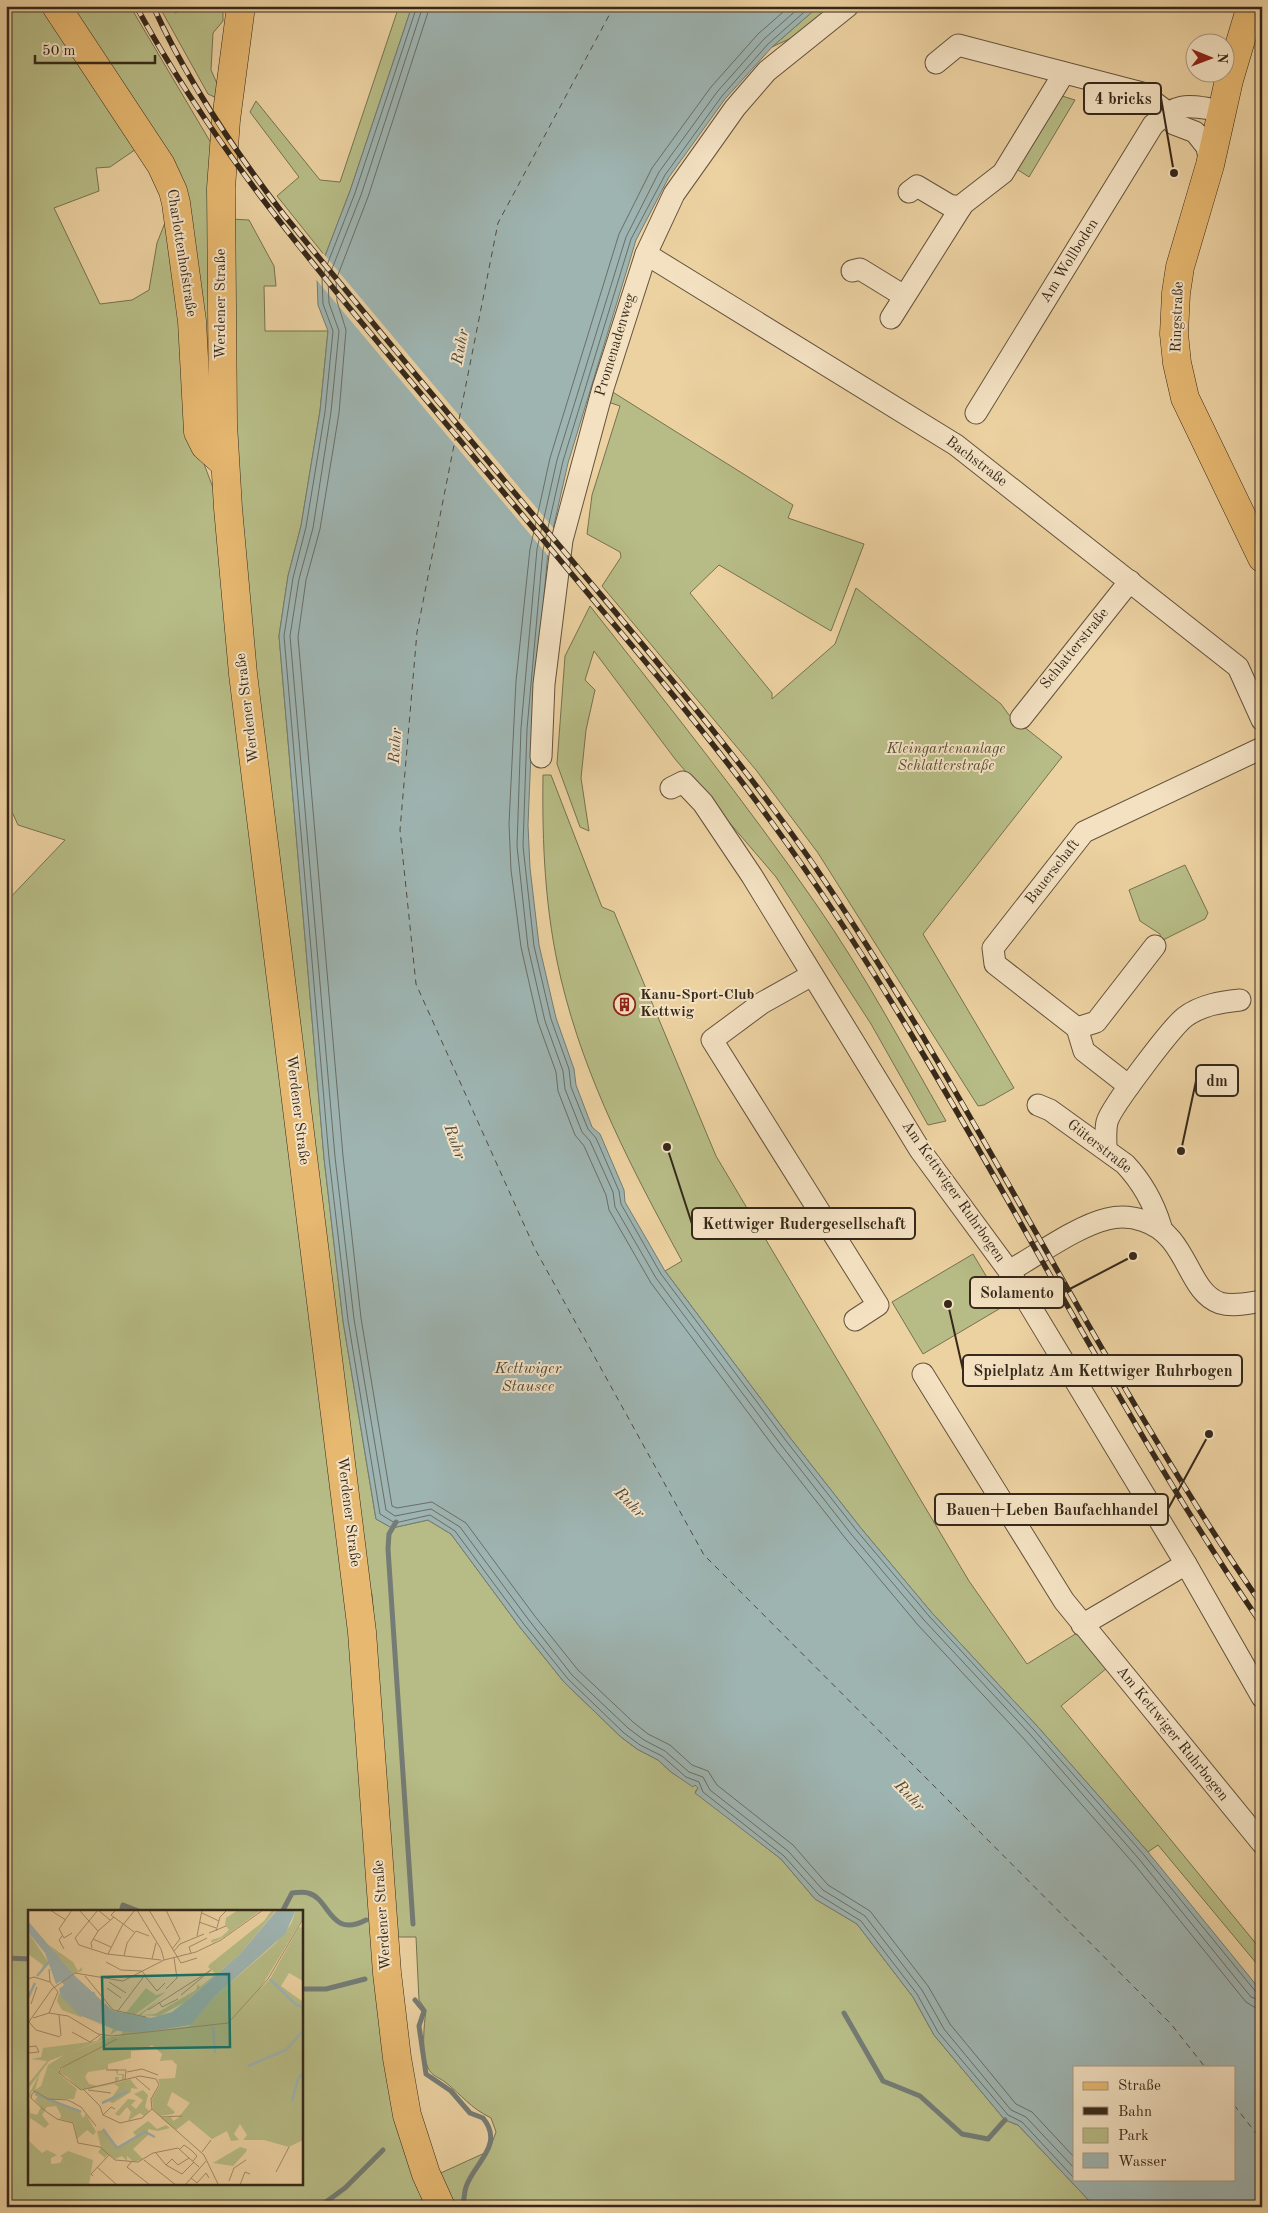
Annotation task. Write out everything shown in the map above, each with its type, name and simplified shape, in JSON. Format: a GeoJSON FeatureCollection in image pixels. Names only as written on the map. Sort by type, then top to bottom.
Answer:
{"type":"FeatureCollection","features":[{"type":"Feature","properties":{"kind":"main road","name":"Charlottenhofstraße"},"geometry":{"type":"LineString","coordinates":[[56,6],[161,165],[173,191],[192,321],[198,432],[205,446],[224,462]]}},
{"type":"Feature","properties":{"kind":"main road","name":"Werdener Straße"},"geometry":{"type":"LineString","coordinates":[[241,6],[233,60],[222,165],[224,462],[243,674],[361,1624],[386,1964],[397,2058],[407,2115],[426,2174],[441,2207]]}},
{"type":"Feature","properties":{"kind":"main road","name":"Ringstraße"},"geometry":{"type":"LineString","coordinates":[[1251,6],[1229,80],[1210,165],[1189,235],[1177,284],[1174,334],[1177,363],[1185,398],[1262,558]]}},
{"type":"Feature","properties":{"kind":"street","name":"Promenadenweg"},"geometry":{"type":"LineString","coordinates":[[541,757],[544,684],[562,540],[603,388],[646,254],[674,194],[735,108],[768,71],[848,6]]}},
{"type":"Feature","properties":{"kind":"street"},"geometry":{"type":"LineString","coordinates":[[936,63],[958,45],[1142,93],[1166,112],[1174,124],[1195,132],[1207,147],[1210,165]]}},
{"type":"Feature","properties":{"kind":"street"},"geometry":{"type":"LineString","coordinates":[[891,318],[961,206],[1003,173],[1064,73]]}},
{"type":"Feature","properties":{"kind":"street"},"geometry":{"type":"LineString","coordinates":[[1166,112],[1185,106],[1222,111]]}},
{"type":"Feature","properties":{"kind":"street","name":"Am Wollboden"},"geometry":{"type":"LineString","coordinates":[[976,413],[1153,125],[1166,112]]}},
{"type":"Feature","properties":{"kind":"street"},"geometry":{"type":"LineString","coordinates":[[909,192],[917,186],[949,205],[961,206]]}},
{"type":"Feature","properties":{"kind":"street","name":"Bachstraße"},"geometry":{"type":"LineString","coordinates":[[646,254],[956,445],[1238,667],[1262,720]]}},
{"type":"Feature","properties":{"kind":"street"},"geometry":{"type":"LineString","coordinates":[[852,271],[860,269],[904,296]]}},
{"type":"Feature","properties":{"kind":"street","name":"Schlatterstraße"},"geometry":{"type":"LineString","coordinates":[[1021,718],[1130,581]]}},
{"type":"Feature","properties":{"kind":"street","name":"Bauerschaft"},"geometry":{"type":"LineString","coordinates":[[1077,1028],[994,964],[994,948],[1084,832],[1262,748]]}},
{"type":"Feature","properties":{"kind":"street","name":"Am Kettwiger Ruhrbogen"},"geometry":{"type":"LineString","coordinates":[[671,788],[683,782],[703,803],[752,876],[920,1150],[1009,1271],[1186,1564],[1262,1697]]}},
{"type":"Feature","properties":{"kind":"street"},"geometry":{"type":"LineString","coordinates":[[1129,1086],[1084,1051],[1077,1028],[1096,1022],[1155,946]]}},
{"type":"Feature","properties":{"kind":"street"},"geometry":{"type":"LineString","coordinates":[[812,975],[762,1003],[712,1040],[878,1305],[855,1320]]}},
{"type":"Feature","properties":{"kind":"street"},"geometry":{"type":"LineString","coordinates":[[1106,1149],[1107,1123],[1129,1086],[1185,1017],[1213,1003],[1240,1000]]}},
{"type":"Feature","properties":{"kind":"street","name":"Güterstraße"},"geometry":{"type":"LineString","coordinates":[[1038,1105],[1050,1110],[1106,1149],[1134,1173],[1155,1207],[1161,1228]]}},
{"type":"Feature","properties":{"kind":"street","name":"Güterstraße"},"geometry":{"type":"LineString","coordinates":[[1009,1271],[1087,1226],[1104,1220],[1130,1217],[1161,1228],[1175,1242],[1194,1276],[1207,1294],[1220,1303],[1236,1305],[1262,1301]]}},
{"type":"Feature","properties":{"kind":"street","name":"Am Kettwiger Ruhrbogen"},"geometry":{"type":"LineString","coordinates":[[923,1374],[1064,1601],[1262,1843]]}},
{"type":"Feature","properties":{"kind":"street"},"geometry":{"type":"LineString","coordinates":[[1082,1625],[1186,1564]]}},
{"type":"Feature","properties":{"kind":"green space"},"geometry":{"type":"Polygon","coordinates":[[[6,6],[50,6],[142,145],[110,167],[96,168],[99,191],[54,208],[100,304],[132,300],[149,290],[157,243],[170,210],[195,440],[221,509],[354,1592],[382,1956],[432,2177],[489,2151],[496,2132],[491,2118],[483,2114],[445,2082],[433,2075],[428,2068],[424,2055],[426,2010],[419,2000],[416,1937],[396,1937],[372,1594],[365,1588],[236,521],[231,219],[249,220],[274,266],[276,286],[264,286],[265,331],[328,331],[320,411],[301,526],[288,576],[279,636],[324,1158],[343,1321],[376,1519],[392,1528],[428,1520],[451,1534],[519,1626],[564,1682],[621,1737],[637,1749],[658,1760],[671,1772],[693,1786],[695,1785],[698,1788],[695,1792],[781,1859],[815,1899],[857,1924],[913,1997],[934,2035],[1005,2120],[1018,2125],[1095,2207],[6,2207],[6,902],[65,840],[18,825],[6,799],[6,6]]]}},
{"type":"Feature","properties":{"kind":"green space"},"geometry":{"type":"Polygon","coordinates":[[[65,6],[130,6],[211,143],[213,421],[177,190],[65,6]]]}},
{"type":"Feature","properties":{"kind":"green space"},"geometry":{"type":"Polygon","coordinates":[[[159,6],[172,6],[175,13],[192,6],[223,6],[223,21],[213,33],[211,70],[219,88],[219,99],[208,94],[159,6]]]}},
{"type":"Feature","properties":{"kind":"green space"},"geometry":{"type":"Polygon","coordinates":[[[399,6],[412,6],[350,191],[325,256],[277,196],[299,177],[250,112],[256,101],[320,180],[340,182],[399,6]]]}},
{"type":"Feature","properties":{"kind":"green space"},"geometry":{"type":"Polygon","coordinates":[[[819,6],[843,6],[815,27],[772,47],[819,6]]]}},
{"type":"Feature","properties":{"kind":"green space"},"geometry":{"type":"Polygon","coordinates":[[[1059,95],[1075,100],[1029,177],[1015,168],[1059,95]]]}},
{"type":"Feature","properties":{"kind":"green space","name":"Kleingartenanlage Schlatterstraße"},"geometry":{"type":"Polygon","coordinates":[[[611,391],[793,505],[788,518],[864,544],[831,631],[719,565],[690,593],[772,693],[772,699],[835,644],[856,588],[1001,704],[1009,715],[1062,757],[923,934],[1014,1088],[984,1105],[978,1106],[818,853],[756,770],[602,586],[621,557],[620,552],[587,534],[592,495],[620,406],[608,402],[611,391]]]}},
{"type":"Feature","properties":{"kind":"green space"},"geometry":{"type":"Polygon","coordinates":[[[590,606],[734,790],[834,930],[946,1121],[928,1125],[871,1024],[776,877],[675,759],[594,651],[585,680],[595,690],[586,730],[581,778],[589,831],[580,827],[557,764],[565,656],[590,606]]]}},
{"type":"Feature","properties":{"kind":"green space"},"geometry":{"type":"Polygon","coordinates":[[[543,775],[551,775],[602,907],[614,912],[716,1156],[969,1581],[1027,1664],[1077,1633],[1107,1668],[1061,1706],[1262,1951],[1262,1970],[1158,1845],[1148,1852],[1038,1727],[932,1613],[860,1527],[791,1439],[665,1271],[682,1261],[612,1124],[583,1053],[561,979],[548,903],[543,827],[543,775]]]}},
{"type":"Feature","properties":{"kind":"green space"},"geometry":{"type":"Polygon","coordinates":[[[1185,865],[1208,913],[1205,919],[1161,941],[1160,934],[1140,921],[1129,890],[1185,865]]]}},
{"type":"Feature","properties":{"kind":"green space"},"geometry":{"type":"Polygon","coordinates":[[[973,1254],[1004,1306],[923,1354],[892,1302],[973,1254]]]}},
{"type":"Feature","properties":{"kind":"water","name":"Kettwiger Stausee"},"geometry":{"type":"Polygon","coordinates":[[[412,6],[819,6],[772,47],[725,99],[669,177],[636,240],[568,463],[548,551],[532,729],[528,825],[530,868],[539,945],[556,1018],[574,1069],[576,1085],[592,1127],[600,1134],[624,1190],[625,1202],[665,1271],[791,1439],[860,1527],[932,1613],[1038,1727],[1148,1852],[1262,1992],[1262,2207],[1095,2207],[1018,2125],[1005,2120],[934,2035],[913,1997],[857,1924],[815,1899],[781,1859],[695,1793],[698,1788],[695,1785],[693,1787],[671,1772],[658,1760],[637,1749],[621,1737],[564,1682],[519,1626],[451,1534],[428,1520],[392,1528],[376,1519],[343,1321],[324,1158],[279,636],[288,576],[301,526],[320,411],[328,331],[318,305],[317,277],[350,191],[412,6]]]}},
{"type":"Feature","properties":{"kind":"pier"},"geometry":{"type":"Polygon","coordinates":[[[323,253],[555,530],[550,558],[314,277],[323,253]]]}},
{"type":"Feature","properties":{"kind":"waterway"},"geometry":{"type":"LineString","coordinates":[[396,1522],[389,1534],[388,1549],[413,1924]]}},
{"type":"Feature","properties":{"kind":"waterway"},"geometry":{"type":"LineString","coordinates":[[283,1910],[292,1893],[304,1892],[315,1896],[337,1921],[344,1924],[354,1924],[366,1920]]}},
{"type":"Feature","properties":{"kind":"waterway"},"geometry":{"type":"LineString","coordinates":[[122,1910],[123,1905],[136,1910]]}},
{"type":"Feature","properties":{"kind":"waterway"},"geometry":{"type":"LineString","coordinates":[[6,1958],[28,1959]]}},
{"type":"Feature","properties":{"kind":"waterway"},"geometry":{"type":"LineString","coordinates":[[302,1989],[326,1989],[365,1979]]}},
{"type":"Feature","properties":{"kind":"waterway"},"geometry":{"type":"LineString","coordinates":[[415,2000],[424,2011],[419,2026],[426,2074],[451,2091],[470,2113],[483,2118],[489,2128],[491,2137],[489,2145],[486,2154],[466,2187],[463,2207]]}},
{"type":"Feature","properties":{"kind":"waterway"},"geometry":{"type":"LineString","coordinates":[[844,2013],[883,2081],[920,2096],[962,2134],[988,2139],[1005,2120]]}},
{"type":"Feature","properties":{"kind":"waterway"},"geometry":{"type":"LineString","coordinates":[[319,2207],[345,2188],[383,2150]]}},
{"type":"Feature","properties":{"kind":"ferry route"},"geometry":{"type":"LineString","coordinates":[[614,6],[498,223],[417,632],[400,830],[416,984],[535,1249],[704,1555],[1171,2024],[1204,2066]]}},
{"type":"Feature","properties":{"kind":"ferry route"},"geometry":{"type":"LineString","coordinates":[[1236,2108],[1262,2141]]}},
{"type":"Feature","properties":{"kind":"railway"},"geometry":{"type":"LineString","coordinates":[[136,6],[192,100],[288,232],[641,656],[728,764],[770,820],[837,917],[900,1016],[1136,1425],[1197,1526],[1262,1625]]}},
{"type":"Feature","properties":{"kind":"railway"},"geometry":{"type":"LineString","coordinates":[[153,6],[166,34],[212,114],[284,215],[701,715],[795,838],[882,969],[990,1151],[1148,1427],[1203,1517],[1262,1605]]}},
{"type":"Feature","properties":{"kind":"place","name":"4 bricks"},"geometry":{"type":"Point","coordinates":[1174,173]}},
{"type":"Feature","properties":{"kind":"place","name":"Kanu-Sport-Club Kettwig"},"geometry":{"type":"Point","coordinates":[624,1004]}},
{"type":"Feature","properties":{"kind":"place","name":"Kettwiger Rudergesellschaft"},"geometry":{"type":"Point","coordinates":[667,1147]}},
{"type":"Feature","properties":{"kind":"place","name":"dm"},"geometry":{"type":"Point","coordinates":[1181,1151]}},
{"type":"Feature","properties":{"kind":"place","name":"Solamento"},"geometry":{"type":"Point","coordinates":[1133,1256]}},
{"type":"Feature","properties":{"kind":"place","name":"Spielplatz Am Kettwiger Ruhrbogen"},"geometry":{"type":"Point","coordinates":[948,1304]}},
{"type":"Feature","properties":{"kind":"place","name":"Bauen+Leben Baufachhandel"},"geometry":{"type":"Point","coordinates":[1209,1434]}},
{"type":"Feature","properties":{"kind":"water label","name":"Ruhr"},"geometry":{"type":"Point","coordinates":[461,347]}},
{"type":"Feature","properties":{"kind":"water label","name":"Ruhr"},"geometry":{"type":"Point","coordinates":[396,746]}},
{"type":"Feature","properties":{"kind":"water label","name":"Ruhr"},"geometry":{"type":"Point","coordinates":[454,1142]}},
{"type":"Feature","properties":{"kind":"water label","name":"Ruhr"},"geometry":{"type":"Point","coordinates":[629,1503]}},
{"type":"Feature","properties":{"kind":"water label","name":"Ruhr"},"geometry":{"type":"Point","coordinates":[909,1796]}}]}
